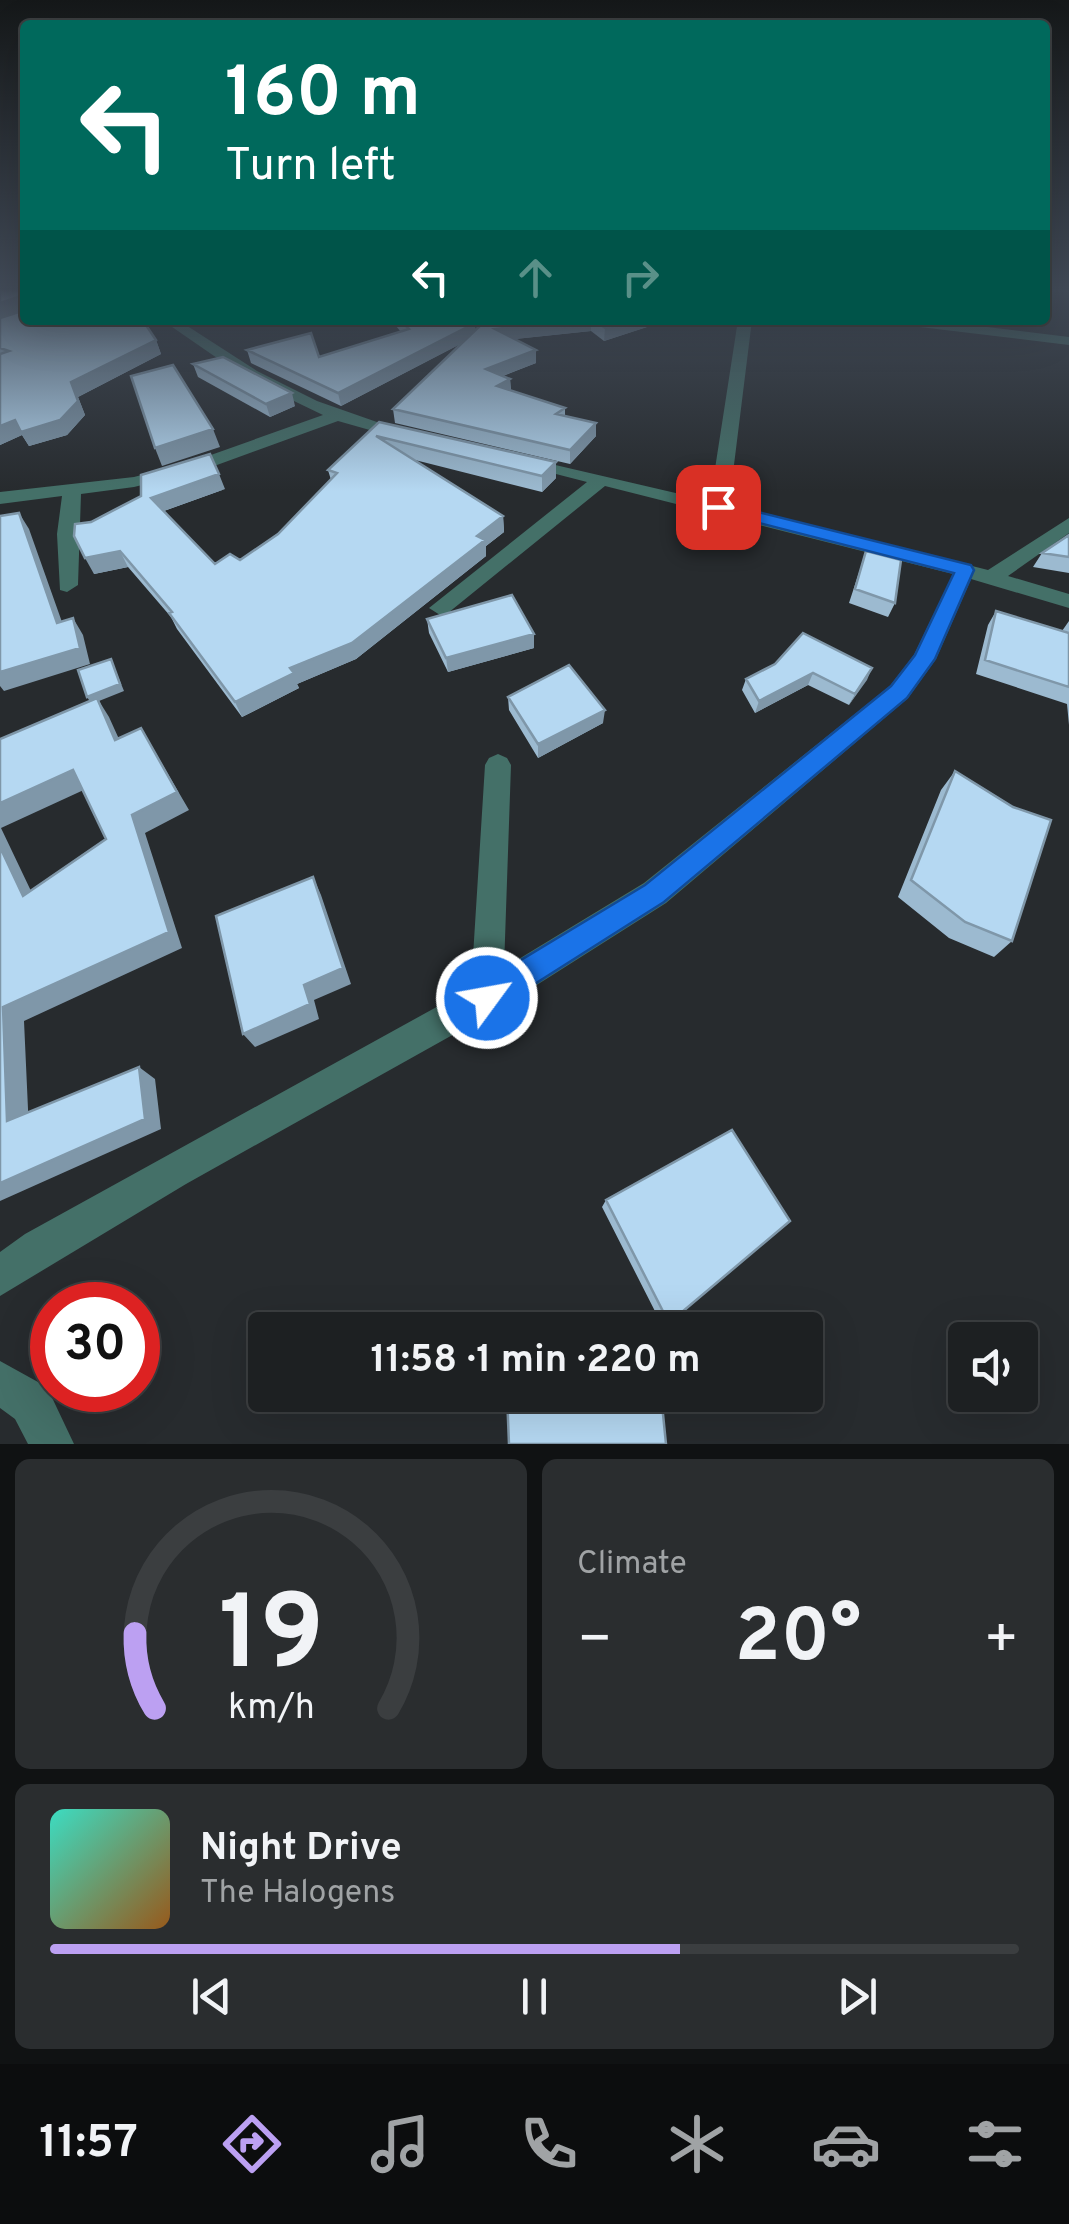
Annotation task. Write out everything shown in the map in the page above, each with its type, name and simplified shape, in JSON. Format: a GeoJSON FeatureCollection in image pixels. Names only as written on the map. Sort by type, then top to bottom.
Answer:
{"type":"FeatureCollection","features":[{"type":"Feature","properties":{"kind":"street"},"geometry":{"type":"LineString","coordinates":[[223,356],[338,415],[425,439]]}},
{"type":"Feature","properties":{"kind":"street"},"geometry":{"type":"LineString","coordinates":[[718,507],[740,356]]}},
{"type":"Feature","properties":{"kind":"street"},"geometry":{"type":"LineString","coordinates":[[0,498],[72,492],[200,466],[338,415]]}},
{"type":"Feature","properties":{"kind":"street"},"geometry":{"type":"LineString","coordinates":[[502,455],[978,573],[1069,601]]}},
{"type":"Feature","properties":{"kind":"street"},"geometry":{"type":"LineString","coordinates":[[440,608],[602,479]]}},
{"type":"Feature","properties":{"kind":"street"},"geometry":{"type":"LineString","coordinates":[[68,585],[67,534],[72,492]]}},
{"type":"Feature","properties":{"kind":"street"},"geometry":{"type":"LineString","coordinates":[[0,1276],[39,1248],[173,1171],[487,998],[654,893],[899,692],[978,573],[1069,524]]}},
{"type":"Feature","properties":{"kind":"street"},"geometry":{"type":"LineString","coordinates":[[487,998],[498,765]]}},
{"type":"Feature","properties":{"kind":"street"},"geometry":{"type":"LineString","coordinates":[[0,1384],[31,1403],[51,1444]]}},
{"type":"Feature","properties":{"kind":"building"},"geometry":{"type":"Polygon","coordinates":[[[0,356],[123,356],[71,382],[78,401],[60,420],[21,432],[15,420],[0,426],[0,356]]]}},
{"type":"Feature","properties":{"kind":"building"},"geometry":{"type":"Polygon","coordinates":[[[261,356],[410,356],[338,393],[261,356]]]}},
{"type":"Feature","properties":{"kind":"building"},"geometry":{"type":"Polygon","coordinates":[[[448,356],[519,356],[486,369],[510,379],[497,386],[565,408],[556,414],[596,423],[570,450],[393,409],[448,356]]]}},
{"type":"Feature","properties":{"kind":"building"},"geometry":{"type":"Polygon","coordinates":[[[223,357],[292,393],[266,404],[193,364],[223,357]]]}},
{"type":"Feature","properties":{"kind":"building"},"geometry":{"type":"Polygon","coordinates":[[[173,365],[213,429],[155,448],[131,376],[173,365]]]}},
{"type":"Feature","properties":{"kind":"building"},"geometry":{"type":"Polygon","coordinates":[[[379,422],[556,462],[542,476],[376,436],[503,516],[477,536],[485,540],[352,643],[290,668],[294,673],[235,702],[169,613],[172,612],[120,551],[85,558],[74,536],[75,524],[91,522],[141,496],[141,475],[210,454],[219,474],[151,498],[215,564],[230,554],[240,560],[278,534],[337,473],[328,470],[379,422]]]}},
{"type":"Feature","properties":{"kind":"building"},"geometry":{"type":"Polygon","coordinates":[[[19,513],[57,623],[73,618],[80,648],[0,672],[0,516],[19,513]]]}},
{"type":"Feature","properties":{"kind":"building"},"geometry":{"type":"Polygon","coordinates":[[[1069,535],[1069,557],[1042,553],[1069,535]]]}},
{"type":"Feature","properties":{"kind":"building"},"geometry":{"type":"Polygon","coordinates":[[[866,551],[901,560],[895,603],[855,589],[866,551]]]}},
{"type":"Feature","properties":{"kind":"building"},"geometry":{"type":"Polygon","coordinates":[[[512,595],[534,634],[446,658],[427,619],[512,595]]]}},
{"type":"Feature","properties":{"kind":"building"},"geometry":{"type":"Polygon","coordinates":[[[996,611],[1069,633],[1069,687],[985,660],[996,611]]]}},
{"type":"Feature","properties":{"kind":"building"},"geometry":{"type":"Polygon","coordinates":[[[803,633],[872,668],[855,694],[813,673],[759,701],[746,679],[775,664],[803,633]]]}},
{"type":"Feature","properties":{"kind":"building"},"geometry":{"type":"Polygon","coordinates":[[[111,659],[120,684],[87,697],[78,670],[111,659]]]}},
{"type":"Feature","properties":{"kind":"building"},"geometry":{"type":"Polygon","coordinates":[[[569,665],[605,710],[538,744],[508,697],[569,665]]]}},
{"type":"Feature","properties":{"kind":"building"},"geometry":{"type":"Polygon","coordinates":[[[97,698],[115,740],[141,728],[177,792],[132,815],[169,932],[3,1007],[7,1121],[139,1067],[145,1119],[0,1183],[0,847],[23,896],[106,839],[73,770],[0,803],[0,739],[97,698]]]}},
{"type":"Feature","properties":{"kind":"building"},"geometry":{"type":"Polygon","coordinates":[[[955,771],[1013,807],[1051,820],[1012,941],[965,922],[911,880],[955,771]]]}},
{"type":"Feature","properties":{"kind":"building"},"geometry":{"type":"Polygon","coordinates":[[[313,877],[343,968],[304,985],[310,1004],[243,1034],[216,916],[313,877]]]}},
{"type":"Feature","properties":{"kind":"building"},"geometry":{"type":"Polygon","coordinates":[[[732,1130],[790,1221],[682,1312],[663,1312],[606,1200],[732,1130]]]}},
{"type":"Feature","properties":{"kind":"building"},"geometry":{"type":"Polygon","coordinates":[[[508,1412],[663,1412],[666,1444],[509,1444],[508,1412]]]}},
{"type":"Feature","properties":{"kind":"route"},"geometry":{"type":"LineString","coordinates":[[487,998],[654,893],[899,692],[924,659],[965,570],[718,507]]}}]}
